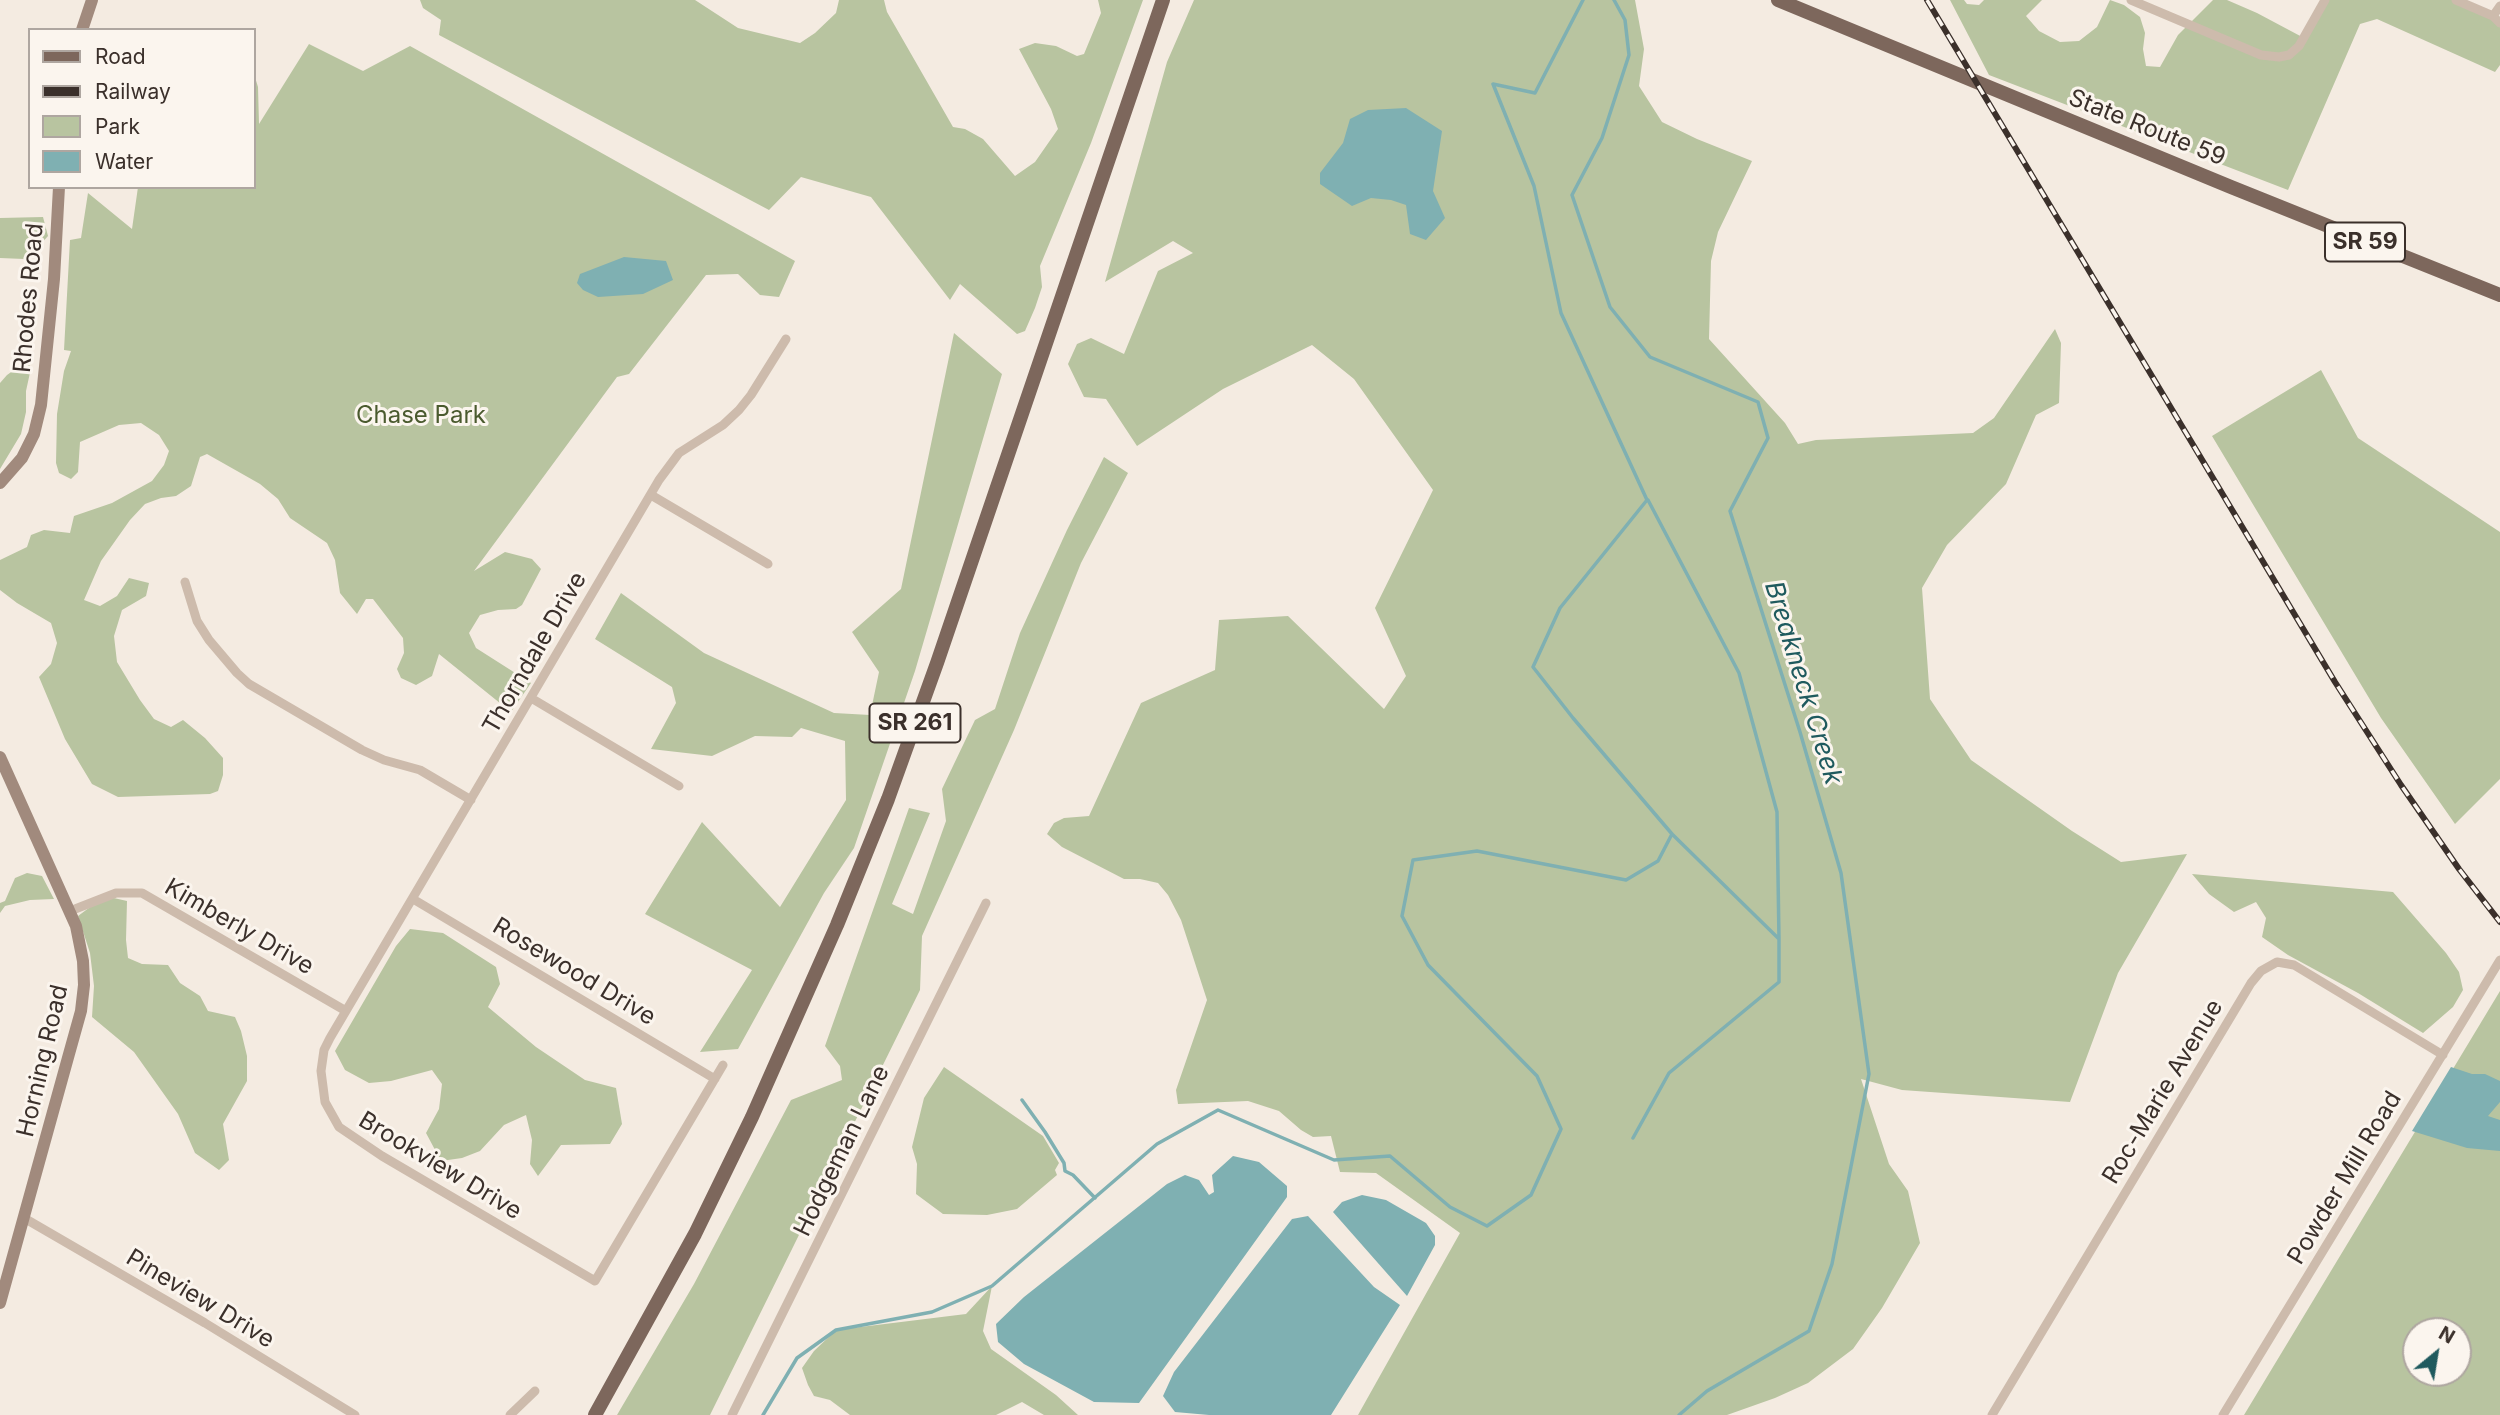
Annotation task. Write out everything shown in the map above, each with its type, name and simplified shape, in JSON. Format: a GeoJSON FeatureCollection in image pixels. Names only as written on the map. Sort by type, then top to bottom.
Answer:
{"type":"FeatureCollection","features":[{"type":"Feature","properties":{"kind":"main road","name":"SR 261"},"geometry":{"type":"LineString","coordinates":[[595,1415],[695,1234],[752,1117],[837,925],[888,799],[1163,0]]}},
{"type":"Feature","properties":{"kind":"main road","name":"State Route 59"},"geometry":{"type":"LineString","coordinates":[[1778,0],[2193,172],[2500,295]]}},
{"type":"Feature","properties":{"kind":"street"},"geometry":{"type":"LineString","coordinates":[[83,28],[92,0]]}},
{"type":"Feature","properties":{"kind":"street"},"geometry":{"type":"LineString","coordinates":[[2131,0],[2261,55],[2278,57],[2289,55],[2300,46],[2325,0]]}},
{"type":"Feature","properties":{"kind":"street"},"geometry":{"type":"LineString","coordinates":[[2456,0],[2497,20],[2500,6]]}},
{"type":"Feature","properties":{"kind":"street","name":"Rhodes Road"},"geometry":{"type":"LineString","coordinates":[[0,483],[9,476],[22,458],[34,434],[41,405],[54,279],[59,189]]}},
{"type":"Feature","properties":{"kind":"street","name":"Thorndale Drive"},"geometry":{"type":"LineString","coordinates":[[346,1011],[671,461],[740,410],[786,339]]}},
{"type":"Feature","properties":{"kind":"street"},"geometry":{"type":"LineString","coordinates":[[651,495],[768,564]]}},
{"type":"Feature","properties":{"kind":"street"},"geometry":{"type":"LineString","coordinates":[[185,582],[197,621],[209,640],[249,684],[362,750],[384,760],[421,770],[471,800]]}},
{"type":"Feature","properties":{"kind":"street"},"geometry":{"type":"LineString","coordinates":[[531,698],[680,786]]}},
{"type":"Feature","properties":{"kind":"street","name":"Horning Road"},"geometry":{"type":"LineString","coordinates":[[0,757],[3,772],[70,911],[80,941],[83,961],[81,1011],[0,1303]]}},
{"type":"Feature","properties":{"kind":"street","name":"Kimberly Drive"},"geometry":{"type":"LineString","coordinates":[[70,911],[116,893],[142,893],[346,1011]]}},
{"type":"Feature","properties":{"kind":"street","name":"Rosewood Drive"},"geometry":{"type":"LineString","coordinates":[[413,899],[715,1079]]}},
{"type":"Feature","properties":{"kind":"street","name":"Hodgeman Lane"},"geometry":{"type":"LineString","coordinates":[[732,1415],[986,903]]}},
{"type":"Feature","properties":{"kind":"street","name":"Powder Mill Road"},"geometry":{"type":"LineString","coordinates":[[2223,1415],[2500,960]]}},
{"type":"Feature","properties":{"kind":"street","name":"Roc-Marie Avenue"},"geometry":{"type":"LineString","coordinates":[[1992,1415],[2252,983],[2266,966],[2277,962],[2294,965],[2443,1055]]}},
{"type":"Feature","properties":{"kind":"street","name":"Brookview Drive"},"geometry":{"type":"LineString","coordinates":[[346,1011],[324,1050],[321,1071],[325,1102],[339,1127],[382,1156],[595,1281],[715,1079]]}},
{"type":"Feature","properties":{"kind":"street"},"geometry":{"type":"LineString","coordinates":[[715,1079],[723,1065]]}},
{"type":"Feature","properties":{"kind":"street","name":"Pineview Drive"},"geometry":{"type":"LineString","coordinates":[[24,1218],[205,1323],[355,1415]]}},
{"type":"Feature","properties":{"kind":"street"},"geometry":{"type":"LineString","coordinates":[[510,1415],[535,1391]]}},
{"type":"Feature","properties":{"kind":"green space"},"geometry":{"type":"Polygon","coordinates":[[[420,0],[695,0],[738,28],[800,43],[836,13],[839,0],[884,0],[887,12],[953,127],[965,129],[983,139],[1015,176],[1035,162],[1058,129],[1051,109],[1019,49],[1035,43],[1056,46],[1077,56],[1084,54],[1101,13],[1098,0],[1143,0],[1091,143],[1040,266],[1042,287],[1035,308],[1025,331],[1017,334],[960,284],[950,300],[871,197],[801,177],[769,210],[439,35],[441,20],[423,8],[420,0]]]}},
{"type":"Feature","properties":{"kind":"green space"},"geometry":{"type":"Polygon","coordinates":[[[1194,0],[1635,0],[1644,49],[1639,86],[1662,122],[1752,161],[1718,232],[1711,261],[1709,339],[1785,423],[1798,444],[1816,440],[1973,433],[1994,418],[2055,329],[2061,343],[2059,403],[2036,415],[2006,484],[1947,545],[1922,588],[1930,699],[1971,760],[2121,862],[2187,854],[2118,973],[2070,1102],[1902,1090],[1861,1079],[1889,1164],[1908,1191],[1920,1243],[1882,1308],[1853,1349],[1808,1383],[1775,1398],[1727,1415],[1358,1415],[1460,1233],[1376,1173],[1340,1172],[1331,1136],[1313,1137],[1279,1111],[1248,1101],[1178,1104],[1176,1090],[1207,1000],[1181,920],[1168,895],[1158,883],[1124,879],[1062,847],[1047,834],[1054,823],[1064,818],[1089,816],[1141,703],[1215,670],[1219,620],[1288,616],[1384,709],[1406,676],[1375,608],[1433,490],[1354,379],[1312,345],[1223,389],[1137,446],[1106,399],[1084,397],[1068,364],[1077,344],[1091,338],[1124,354],[1158,271],[1193,253],[1173,241],[1105,282],[1167,62],[1194,0]]]}},
{"type":"Feature","properties":{"kind":"green space"},"geometry":{"type":"Polygon","coordinates":[[[1950,0],[1964,0],[1967,4],[1979,5],[1984,0],[2042,0],[2026,16],[2039,31],[2060,42],[2079,41],[2097,27],[2110,0],[2124,5],[2140,17],[2145,33],[2143,49],[2146,66],[2160,67],[2178,35],[2213,0],[2227,0],[2304,38],[2324,0],[2456,0],[2500,23],[2500,65],[2495,72],[2377,19],[2360,24],[2288,190],[1989,75],[1950,0]]]}},
{"type":"Feature","properties":{"kind":"green space","name":"Chase Park"},"geometry":{"type":"Polygon","coordinates":[[[309,44],[363,71],[410,46],[795,261],[779,297],[760,295],[738,274],[706,275],[629,374],[617,377],[474,571],[505,552],[532,559],[541,569],[522,605],[516,609],[480,615],[469,633],[476,648],[531,683],[511,712],[439,654],[432,676],[416,685],[401,678],[397,669],[404,653],[403,638],[373,599],[366,599],[357,614],[340,593],[335,560],[327,543],[290,518],[278,499],[260,484],[207,454],[200,457],[191,486],[176,496],[145,504],[130,520],[101,561],[84,600],[100,606],[117,596],[129,578],[149,583],[146,596],[122,610],[114,636],[117,662],[154,719],[171,727],[183,720],[205,738],[223,758],[223,775],[218,791],[210,794],[118,797],[92,784],[65,739],[39,677],[51,664],[57,643],[51,623],[0,590],[0,560],[27,547],[31,535],[44,530],[70,533],[74,516],[112,503],[152,481],[164,465],[169,451],[159,435],[141,423],[119,425],[80,442],[78,472],[71,479],[59,473],[56,463],[57,414],[64,371],[71,351],[64,350],[70,240],[81,238],[88,193],[132,229],[138,189],[256,189],[256,80],[259,124],[309,44]]]}},
{"type":"Feature","properties":{"kind":"green space"},"geometry":{"type":"Polygon","coordinates":[[[43,217],[48,236],[41,244],[24,259],[0,258],[0,218],[43,217]]]}},
{"type":"Feature","properties":{"kind":"green space"},"geometry":{"type":"Polygon","coordinates":[[[954,333],[1002,374],[915,671],[854,848],[824,893],[738,1049],[700,1052],[752,970],[645,914],[702,822],[780,907],[846,800],[845,741],[801,728],[792,737],[755,736],[712,756],[651,749],[676,703],[672,687],[595,639],[621,593],[704,653],[834,713],[870,715],[879,672],[852,632],[901,589],[954,333]]]}},
{"type":"Feature","properties":{"kind":"green space"},"geometry":{"type":"Polygon","coordinates":[[[24,363],[28,363],[31,368],[26,391],[26,412],[21,434],[0,469],[0,383],[24,363]]]}},
{"type":"Feature","properties":{"kind":"green space"},"geometry":{"type":"Polygon","coordinates":[[[2321,370],[2358,438],[2500,532],[2500,779],[2455,824],[2381,718],[2212,436],[2321,370]]]}},
{"type":"Feature","properties":{"kind":"green space"},"geometry":{"type":"Polygon","coordinates":[[[1104,457],[1128,473],[1081,563],[1014,730],[922,936],[920,990],[710,1415],[617,1415],[694,1284],[791,1100],[842,1080],[840,1066],[825,1046],[909,808],[930,813],[892,904],[913,914],[946,821],[942,789],[975,720],[995,709],[1020,633],[1104,457]]]}},
{"type":"Feature","properties":{"kind":"green space"},"geometry":{"type":"Polygon","coordinates":[[[27,873],[42,876],[54,899],[30,900],[5,906],[0,913],[0,903],[5,901],[15,878],[27,873]]]}},
{"type":"Feature","properties":{"kind":"green space"},"geometry":{"type":"Polygon","coordinates":[[[2192,874],[2393,892],[2446,953],[2459,972],[2463,990],[2453,1007],[2423,1033],[2358,993],[2288,955],[2262,937],[2266,918],[2256,902],[2234,912],[2209,894],[2192,874]]]}},
{"type":"Feature","properties":{"kind":"green space"},"geometry":{"type":"Polygon","coordinates":[[[105,896],[127,901],[128,958],[142,964],[168,965],[180,983],[200,996],[208,1011],[235,1017],[241,1031],[247,1056],[247,1081],[223,1124],[229,1160],[219,1170],[195,1153],[178,1114],[134,1052],[92,1017],[94,986],[90,953],[78,916],[105,896]]]}},
{"type":"Feature","properties":{"kind":"green space"},"geometry":{"type":"Polygon","coordinates":[[[410,929],[443,933],[496,967],[500,984],[488,1007],[536,1047],[585,1080],[616,1088],[622,1124],[610,1144],[561,1145],[538,1176],[530,1164],[532,1140],[526,1115],[504,1125],[480,1151],[462,1158],[441,1161],[426,1133],[439,1109],[442,1084],[432,1070],[391,1081],[369,1083],[345,1070],[335,1051],[396,946],[410,929]]]}},
{"type":"Feature","properties":{"kind":"green space"},"geometry":{"type":"Polygon","coordinates":[[[2500,991],[2500,1415],[2244,1415],[2500,991]]]}},
{"type":"Feature","properties":{"kind":"green space"},"geometry":{"type":"Polygon","coordinates":[[[944,1067],[1043,1136],[1059,1163],[1055,1170],[1057,1175],[1017,1209],[987,1215],[943,1214],[916,1194],[917,1164],[912,1147],[924,1098],[944,1067]]]}},
{"type":"Feature","properties":{"kind":"green space"},"geometry":{"type":"Polygon","coordinates":[[[992,1286],[983,1331],[991,1349],[1056,1395],[1078,1415],[1044,1415],[1022,1402],[996,1415],[850,1415],[830,1400],[814,1396],[802,1368],[814,1351],[836,1330],[966,1314],[992,1286]]]}},
{"type":"Feature","properties":{"kind":"water"},"geometry":{"type":"Polygon","coordinates":[[[1406,108],[1442,131],[1433,191],[1445,218],[1426,240],[1410,234],[1406,205],[1371,198],[1352,206],[1320,184],[1320,173],[1343,143],[1350,119],[1368,110],[1406,108]]]}},
{"type":"Feature","properties":{"kind":"water"},"geometry":{"type":"Polygon","coordinates":[[[624,257],[666,261],[673,280],[643,294],[598,297],[583,290],[577,283],[580,274],[624,257]]]}},
{"type":"Feature","properties":{"kind":"water"},"geometry":{"type":"Polygon","coordinates":[[[2451,1067],[2472,1074],[2485,1074],[2500,1081],[2500,1102],[2488,1116],[2500,1120],[2500,1151],[2467,1148],[2412,1131],[2451,1067]]]}},
{"type":"Feature","properties":{"kind":"water"},"geometry":{"type":"Polygon","coordinates":[[[1233,1156],[1259,1162],[1287,1186],[1287,1197],[1139,1403],[1094,1402],[1024,1364],[998,1342],[996,1324],[1024,1297],[1167,1184],[1185,1175],[1199,1180],[1209,1195],[1214,1192],[1212,1175],[1233,1156]]]}},
{"type":"Feature","properties":{"kind":"water"},"geometry":{"type":"Polygon","coordinates":[[[1362,1195],[1386,1200],[1426,1223],[1435,1236],[1435,1245],[1407,1296],[1333,1212],[1342,1202],[1362,1195]]]}},
{"type":"Feature","properties":{"kind":"water"},"geometry":{"type":"Polygon","coordinates":[[[1308,1216],[1374,1287],[1400,1305],[1331,1415],[1209,1415],[1175,1412],[1163,1396],[1174,1372],[1292,1219],[1308,1216]]]}},
{"type":"Feature","properties":{"kind":"waterway"},"geometry":{"type":"LineString","coordinates":[[763,1415],[797,1358],[836,1330],[932,1312],[992,1286],[1157,1144],[1218,1110],[1334,1160],[1390,1156],[1450,1207],[1487,1226],[1531,1195],[1561,1129],[1537,1076],[1428,965],[1402,916],[1413,860],[1477,851],[1626,880],[1658,861],[1672,834],[1533,667],[1560,608],[1647,500],[1561,313],[1534,186],[1493,84],[1535,93],[1583,0]]}},
{"type":"Feature","properties":{"kind":"waterway","name":"Breakneck Creek"},"geometry":{"type":"LineString","coordinates":[[1614,0],[1625,20],[1629,55],[1602,138],[1572,195],[1610,307],[1650,357],[1758,402],[1768,438],[1730,511],[1800,732],[1841,873],[1869,1074],[1832,1264],[1809,1331],[1707,1391],[1679,1415]]}},
{"type":"Feature","properties":{"kind":"waterway"},"geometry":{"type":"LineString","coordinates":[[1648,500],[1739,673],[1777,812],[1779,939]]}},
{"type":"Feature","properties":{"kind":"waterway"},"geometry":{"type":"LineString","coordinates":[[1633,1138],[1669,1073],[1779,982],[1779,939],[1672,834]]}},
{"type":"Feature","properties":{"kind":"waterway"},"geometry":{"type":"LineString","coordinates":[[1022,1100],[1064,1163],[1065,1171],[1073,1175],[1095,1198]]}},
{"type":"Feature","properties":{"kind":"railway"},"geometry":{"type":"LineString","coordinates":[[1927,0],[2335,682],[2401,785],[2459,869],[2500,922]]}}]}
